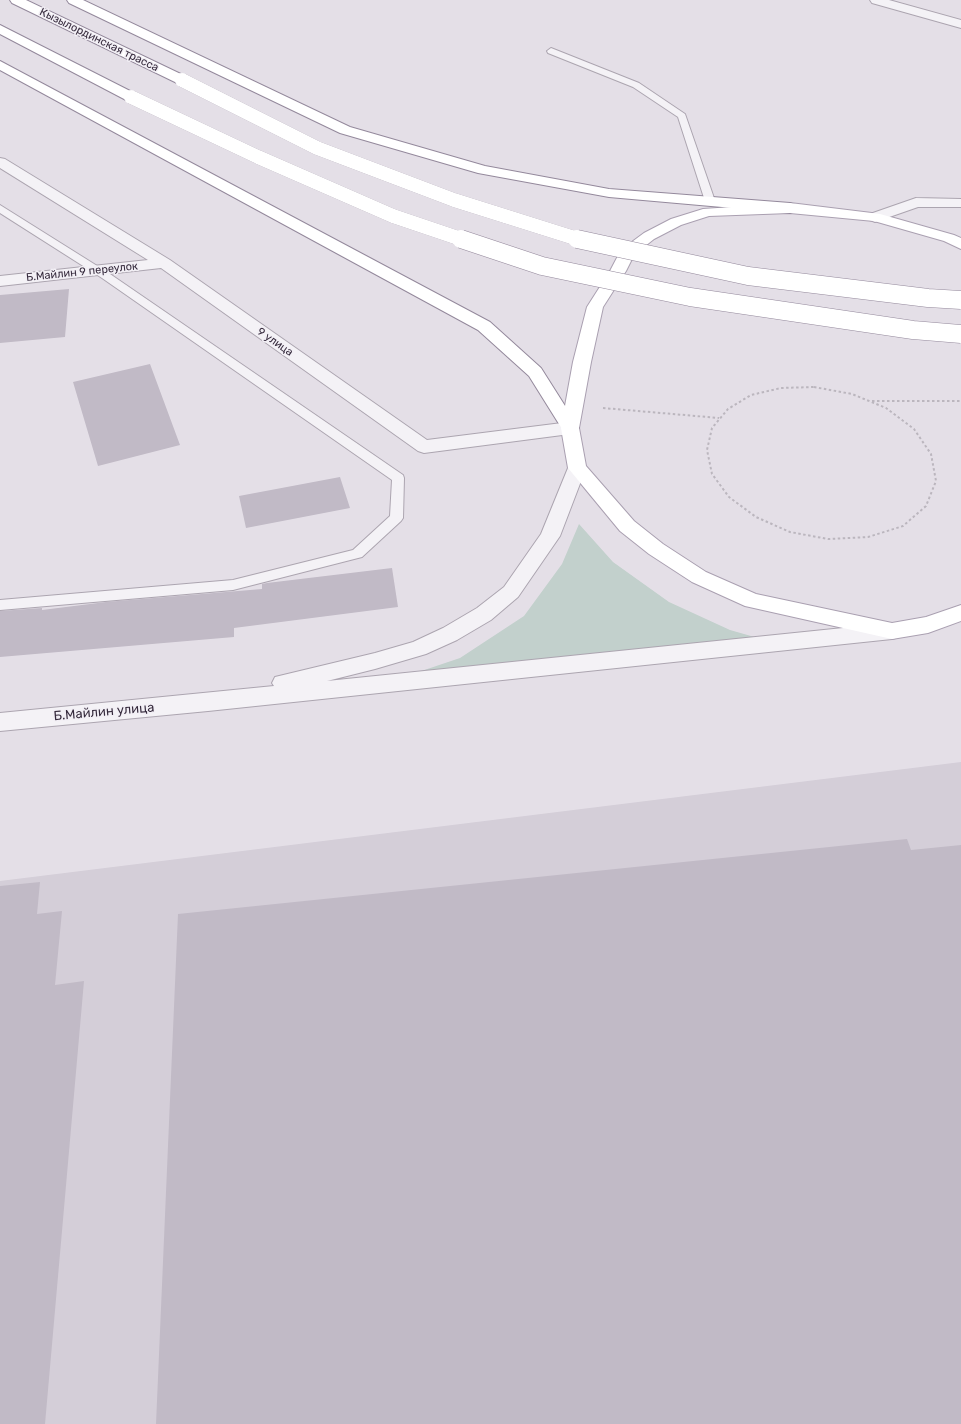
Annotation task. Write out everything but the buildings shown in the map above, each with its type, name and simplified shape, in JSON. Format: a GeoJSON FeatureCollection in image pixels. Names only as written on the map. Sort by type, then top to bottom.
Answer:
{"type":"FeatureCollection","features":[{"type":"Feature","properties":{"kind":"main road","name":"Кызылординская трасса"},"geometry":{"type":"LineString","coordinates":[[16,0],[182,80],[317,148],[454,200],[581,240],[748,276],[928,298],[961,300]]}},
{"type":"Feature","properties":{"kind":"main road"},"geometry":{"type":"LineString","coordinates":[[73,0],[345,130],[483,170],[609,193],[790,208],[875,217],[949,238],[961,244]]}},
{"type":"Feature","properties":{"kind":"main road"},"geometry":{"type":"LineString","coordinates":[[0,29],[131,97],[258,157],[393,216],[542,266],[690,297],[913,330],[961,334]]}},
{"type":"Feature","properties":{"kind":"main road"},"geometry":{"type":"LineString","coordinates":[[0,65],[484,326],[535,372],[570,428]]}},
{"type":"Feature","properties":{"kind":"main road"},"geometry":{"type":"LineString","coordinates":[[790,208],[708,212],[676,222],[649,236],[627,253],[618,271],[594,307],[570,428],[577,468],[627,526],[656,549],[699,577],[752,600],[892,631],[928,625],[961,613]]}},
{"type":"Feature","properties":{"kind":"main road"},"geometry":{"type":"LineString","coordinates":[[928,625],[961,627]]}},
{"type":"Feature","properties":{"kind":"street"},"geometry":{"type":"LineString","coordinates":[[876,0],[961,24]]}},
{"type":"Feature","properties":{"kind":"street","name":"9 улица"},"geometry":{"type":"LineString","coordinates":[[0,162],[164,263],[424,447],[570,428]]}},
{"type":"Feature","properties":{"kind":"street"},"geometry":{"type":"LineString","coordinates":[[875,217],[916,202],[961,203]]}},
{"type":"Feature","properties":{"kind":"street","name":"Б.Майлин 9 переулок"},"geometry":{"type":"LineString","coordinates":[[0,281],[164,263]]}},
{"type":"Feature","properties":{"kind":"street"},"geometry":{"type":"LineString","coordinates":[[208,702],[375,661],[419,648],[450,634],[484,614],[511,592],[550,536],[577,468]]}},
{"type":"Feature","properties":{"kind":"street"},"geometry":{"type":"LineString","coordinates":[[208,702],[892,631]]}},
{"type":"Feature","properties":{"kind":"street","name":"Б.Майлин улица"},"geometry":{"type":"LineString","coordinates":[[0,722],[208,702]]}},
{"type":"Feature","properties":{"kind":"lane"},"geometry":{"type":"LineString","coordinates":[[551,51],[636,85],[682,116],[710,201]]}},
{"type":"Feature","properties":{"kind":"lane"},"geometry":{"type":"LineString","coordinates":[[0,208],[97,270],[398,478],[396,518],[357,554],[233,585],[0,605]]}},
{"type":"Feature","properties":{"kind":"path"},"geometry":{"type":"LineString","coordinates":[[814,387],[852,394],[886,408],[914,429],[931,454],[936,481],[926,506],[903,526],[868,537],[828,539],[790,532],[756,517],[729,497],[712,474],[707,450],[712,428],[720,418],[728,409],[751,395],[781,388],[814,387]]}},
{"type":"Feature","properties":{"kind":"path"},"geometry":{"type":"LineString","coordinates":[[870,401],[961,401]]}},
{"type":"Feature","properties":{"kind":"path"},"geometry":{"type":"LineString","coordinates":[[574,405],[720,418]]}},
{"type":"Feature","properties":{"kind":"shaded area"},"geometry":{"type":"Polygon","coordinates":[[[579,524],[613,562],[669,602],[730,630],[793,648],[365,690],[460,658],[524,616],[562,564],[579,524]]]}},
{"type":"Feature","properties":{"kind":"shaded area"},"geometry":{"type":"Polygon","coordinates":[[[961,762],[961,1424],[0,1424],[0,881],[961,762]]]}}]}
